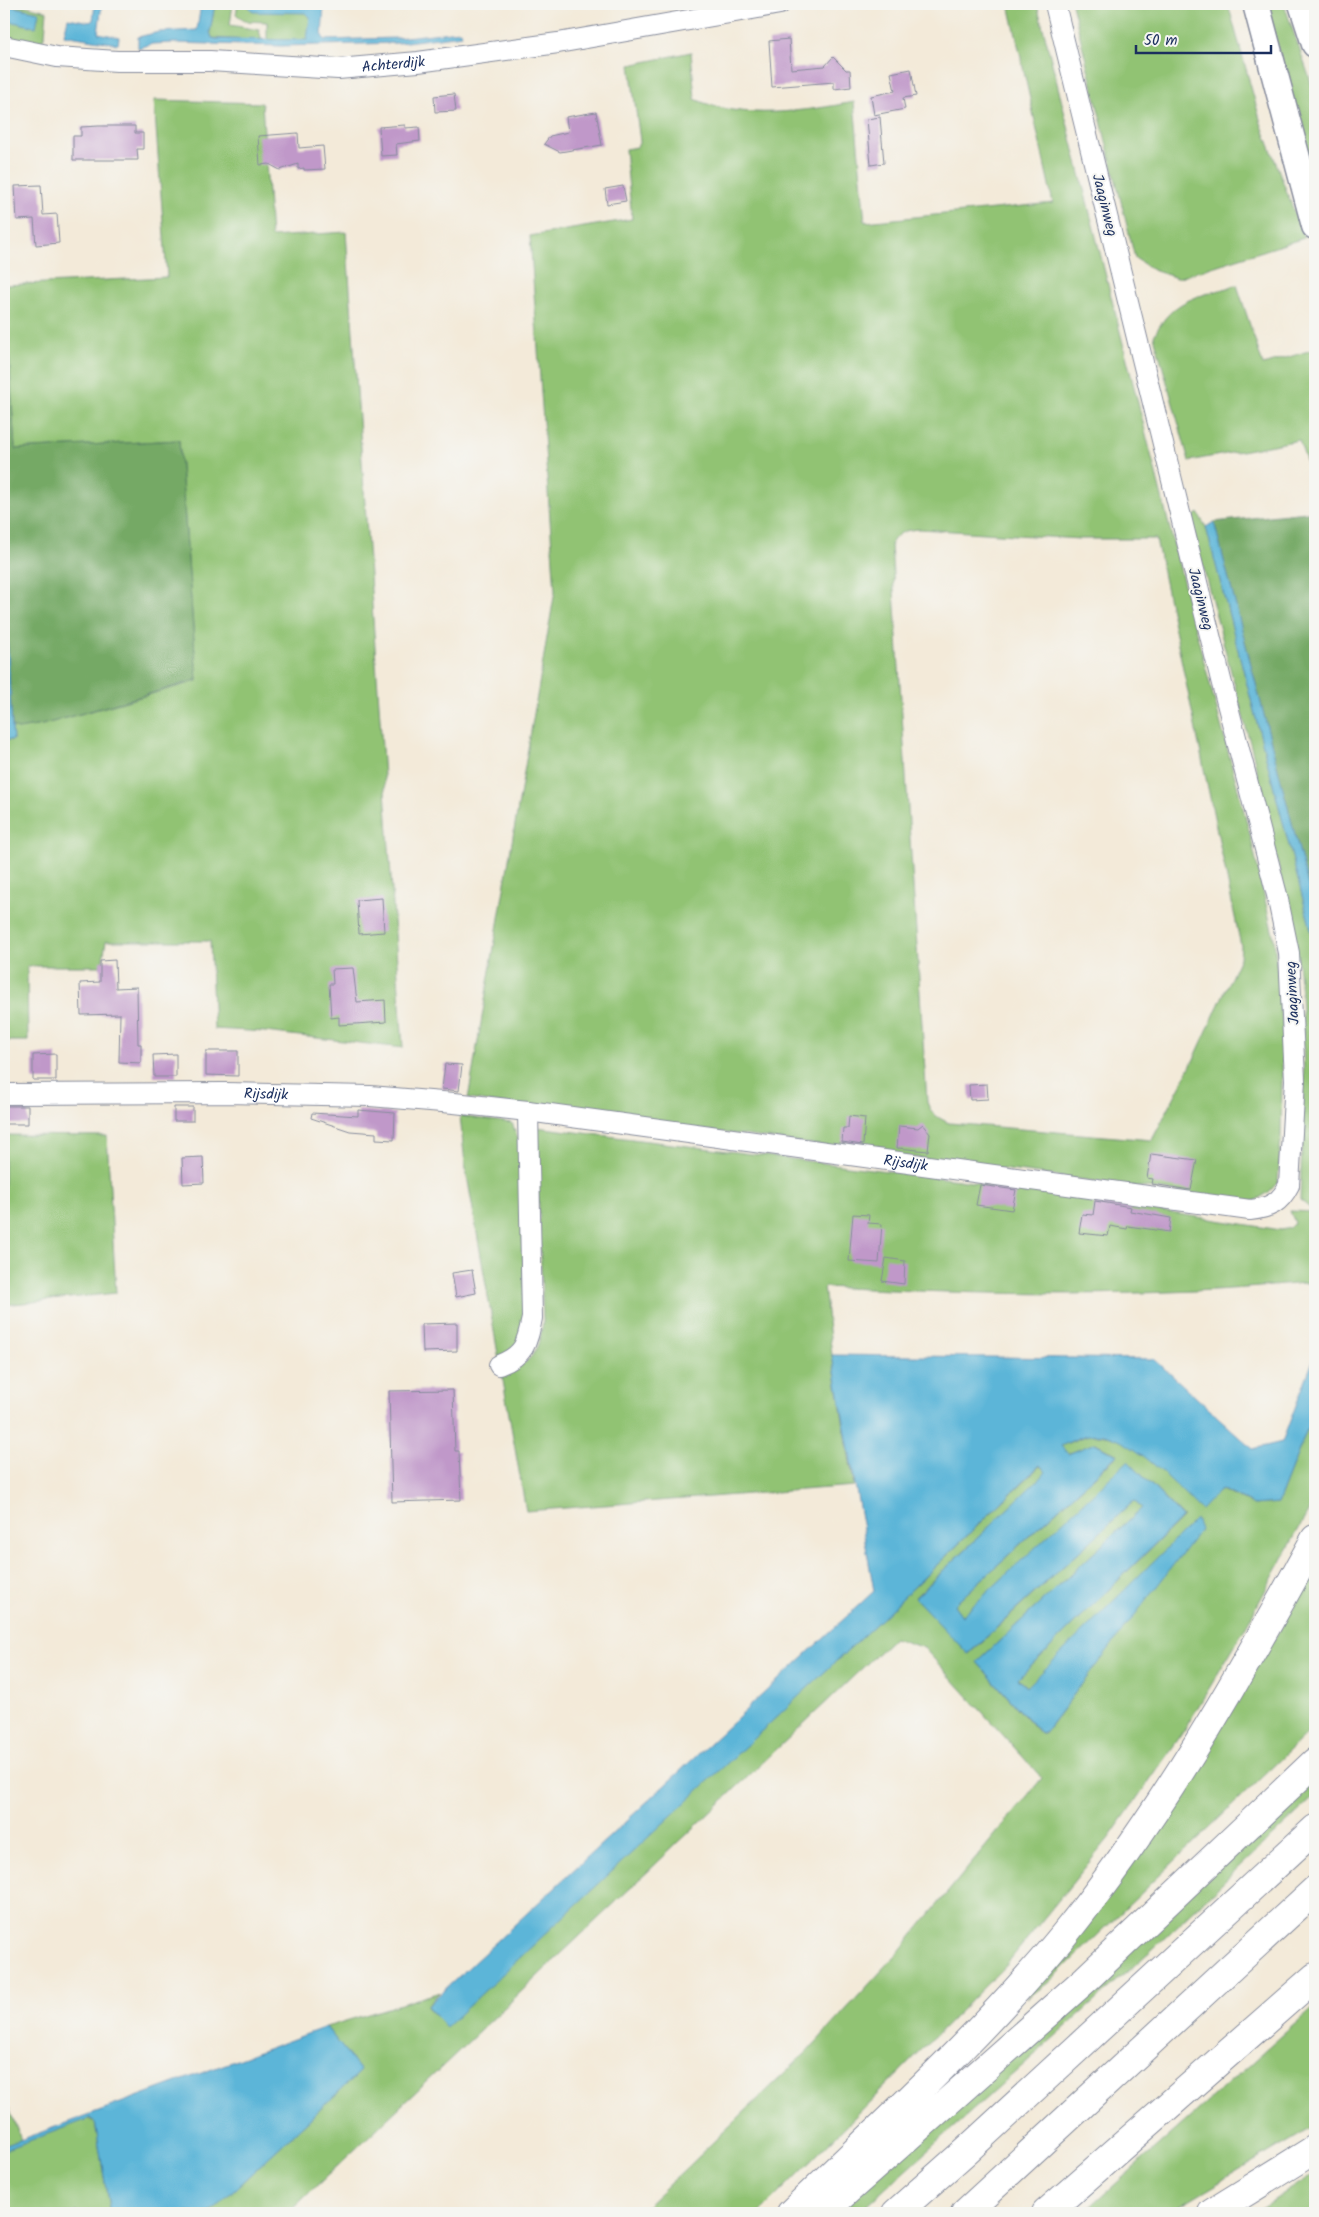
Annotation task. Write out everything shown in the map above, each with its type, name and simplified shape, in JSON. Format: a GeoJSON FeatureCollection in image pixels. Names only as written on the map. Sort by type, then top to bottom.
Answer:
{"type":"FeatureCollection","features":[{"type":"Feature","properties":{"kind":"highway"},"geometry":{"type":"LineString","coordinates":[[792,2213],[897,2114],[951,2059],[1063,1935],[1125,1853],[1209,1726],[1246,1665],[1315,1539]]}},
{"type":"Feature","properties":{"kind":"highway"},"geometry":{"type":"LineString","coordinates":[[822,2213],[1086,1979],[1315,1762]]}},
{"type":"Feature","properties":{"kind":"highway"},"geometry":{"type":"LineString","coordinates":[[896,2213],[974,2144],[1315,1829]]}},
{"type":"Feature","properties":{"kind":"highway"},"geometry":{"type":"LineString","coordinates":[[965,2213],[1315,1890]]}},
{"type":"Feature","properties":{"kind":"highway"},"geometry":{"type":"LineString","coordinates":[[1046,2213],[1315,1977]]}},
{"type":"Feature","properties":{"kind":"highway"},"geometry":{"type":"LineString","coordinates":[[1212,2213],[1315,2149]]}},
{"type":"Feature","properties":{"kind":"main road"},"geometry":{"type":"LineString","coordinates":[[1256,4],[1315,226]]}},
{"type":"Feature","properties":{"kind":"main road"},"geometry":{"type":"LineString","coordinates":[[1302,4],[1315,44]]}},
{"type":"Feature","properties":{"kind":"street","name":"Achterdijk"},"geometry":{"type":"LineString","coordinates":[[4,46],[56,57],[117,61],[210,61],[338,69],[418,62],[558,42],[780,4]]}},
{"type":"Feature","properties":{"kind":"street","name":"Jaaginweg"},"geometry":{"type":"LineString","coordinates":[[1055,4],[1218,671],[1277,895],[1289,953],[1295,1080],[1289,1185],[1282,1198]]}},
{"type":"Feature","properties":{"kind":"street","name":"Rijsdijk"},"geometry":{"type":"LineString","coordinates":[[4,1094],[226,1093],[370,1096],[528,1111],[1250,1210],[1274,1205],[1282,1198]]}},
{"type":"Feature","properties":{"kind":"street"},"geometry":{"type":"LineString","coordinates":[[500,1365],[514,1359],[527,1343],[532,1318],[528,1111]]}},
{"type":"Feature","properties":{"kind":"green space"},"geometry":{"type":"Polygon","coordinates":[[[4,4],[19,4],[47,11],[45,35],[41,43],[32,45],[4,40],[4,20],[13,21],[38,12],[4,4]]]}},
{"type":"Feature","properties":{"kind":"green space"},"geometry":{"type":"Polygon","coordinates":[[[215,4],[233,4],[230,25],[259,30],[262,41],[212,38],[210,32],[215,4]]]}},
{"type":"Feature","properties":{"kind":"green space"},"geometry":{"type":"Polygon","coordinates":[[[238,4],[306,13],[310,17],[307,41],[267,41],[267,22],[244,21],[236,14],[238,4]]]}},
{"type":"Feature","properties":{"kind":"green space"},"geometry":{"type":"Polygon","coordinates":[[[1009,4],[1037,4],[1194,624],[1249,830],[1274,939],[1283,1032],[1278,1182],[1269,1192],[1253,1202],[468,1099],[555,591],[530,236],[632,219],[625,149],[637,147],[640,141],[630,65],[691,52],[695,99],[713,106],[732,110],[753,112],[795,111],[854,102],[865,222],[1053,203],[1009,4]],[[920,529],[903,532],[891,544],[927,1102],[930,1110],[935,1115],[949,1123],[1152,1140],[1194,1059],[1240,958],[1241,946],[1156,539],[1080,539],[920,529]]]}},
{"type":"Feature","properties":{"kind":"green space"},"geometry":{"type":"Polygon","coordinates":[[[1072,4],[1228,4],[1261,123],[1304,238],[1177,278],[1153,270],[1135,258],[1072,4]]]}},
{"type":"Feature","properties":{"kind":"green space"},"geometry":{"type":"Polygon","coordinates":[[[1265,4],[1284,4],[1315,94],[1315,184],[1265,4]]]}},
{"type":"Feature","properties":{"kind":"green space"},"geometry":{"type":"Polygon","coordinates":[[[154,100],[262,103],[271,237],[346,232],[403,1048],[265,1032],[214,1029],[210,941],[106,941],[102,966],[27,966],[28,1041],[4,1041],[4,740],[13,740],[12,727],[18,729],[42,725],[197,681],[179,440],[15,449],[5,285],[167,277],[154,100]]]}},
{"type":"Feature","properties":{"kind":"green space"},"geometry":{"type":"Polygon","coordinates":[[[4,285],[15,449],[179,440],[197,680],[42,725],[18,729],[12,727],[4,580],[4,285]]]}},
{"type":"Feature","properties":{"kind":"green space"},"geometry":{"type":"Polygon","coordinates":[[[1237,285],[1263,365],[1315,349],[1315,487],[1299,440],[1189,461],[1154,336],[1161,323],[1170,313],[1188,300],[1237,285]]]}},
{"type":"Feature","properties":{"kind":"green space"},"geometry":{"type":"Polygon","coordinates":[[[1315,511],[1315,912],[1214,522],[1315,511]]]}},
{"type":"Feature","properties":{"kind":"green space"},"geometry":{"type":"Polygon","coordinates":[[[1198,513],[1206,527],[1315,945],[1315,1212],[1300,1200],[1304,1070],[1302,1005],[1295,940],[1253,754],[1193,529],[1193,517],[1198,513]]]}},
{"type":"Feature","properties":{"kind":"green space"},"geometry":{"type":"Polygon","coordinates":[[[460,1116],[512,1123],[521,1146],[525,1338],[499,1360],[465,1164],[460,1116]]]}},
{"type":"Feature","properties":{"kind":"green space"},"geometry":{"type":"Polygon","coordinates":[[[536,1127],[959,1180],[1281,1230],[1290,1228],[1295,1223],[1290,1211],[1315,1212],[1315,1282],[1193,1291],[1070,1294],[824,1287],[832,1355],[854,1486],[526,1511],[502,1375],[520,1366],[532,1356],[539,1342],[543,1322],[536,1127]]]}},
{"type":"Feature","properties":{"kind":"green space"},"geometry":{"type":"Polygon","coordinates":[[[4,1135],[107,1136],[116,1293],[4,1305],[4,1135]]]}},
{"type":"Feature","properties":{"kind":"green space"},"geometry":{"type":"Polygon","coordinates":[[[1315,1409],[1315,1499],[1245,1628],[1182,1734],[1109,1838],[1005,1966],[759,2213],[639,2213],[807,2052],[896,1955],[1042,1778],[924,1648],[894,1638],[288,2213],[209,2213],[361,2071],[326,2027],[440,1992],[426,2006],[445,2025],[880,1620],[1040,1466],[1047,1472],[915,1597],[969,1654],[1134,1501],[1142,1508],[977,1662],[1040,1734],[1044,1734],[1199,1529],[1028,1687],[1018,1679],[1183,1517],[1129,1462],[962,1616],[954,1605],[1118,1455],[1096,1443],[1067,1454],[1060,1446],[1091,1434],[1119,1438],[1142,1454],[1254,1505],[1278,1503],[1315,1409]]]}},
{"type":"Feature","properties":{"kind":"green space"},"geometry":{"type":"Polygon","coordinates":[[[1315,1572],[1315,1726],[1048,1983],[1027,1998],[1179,1795],[1315,1572]]]}},
{"type":"Feature","properties":{"kind":"green space"},"geometry":{"type":"Polygon","coordinates":[[[1315,1779],[1315,1796],[1155,1947],[858,2213],[837,2213],[1315,1779]]]}},
{"type":"Feature","properties":{"kind":"green space"},"geometry":{"type":"Polygon","coordinates":[[[1315,2006],[1315,2125],[1167,2213],[1083,2213],[1315,2006]]]}},
{"type":"Feature","properties":{"kind":"green space"},"geometry":{"type":"Polygon","coordinates":[[[4,2095],[21,2140],[4,2146],[4,2095]]]}},
{"type":"Feature","properties":{"kind":"green space"},"geometry":{"type":"Polygon","coordinates":[[[87,2118],[95,2122],[110,2213],[4,2213],[4,2150],[87,2118]]]}},
{"type":"Feature","properties":{"kind":"green space"},"geometry":{"type":"Polygon","coordinates":[[[1315,2173],[1314,2213],[1252,2213],[1315,2173]]]}},
{"type":"Feature","properties":{"kind":"water"},"geometry":{"type":"Polygon","coordinates":[[[95,4],[102,4],[98,33],[119,37],[118,44],[64,35],[68,18],[90,22],[93,20],[95,4]]]}},
{"type":"Feature","properties":{"kind":"water"},"geometry":{"type":"Polygon","coordinates":[[[201,4],[215,4],[210,32],[212,38],[216,39],[307,40],[310,17],[306,13],[253,12],[247,4],[324,4],[322,36],[325,40],[397,38],[460,31],[462,35],[398,43],[281,46],[175,43],[152,44],[138,48],[138,37],[159,32],[197,30],[201,4]]]}},
{"type":"Feature","properties":{"kind":"water"},"geometry":{"type":"Polygon","coordinates":[[[4,5],[39,12],[36,27],[4,20],[4,5]]]}},
{"type":"Feature","properties":{"kind":"water"},"geometry":{"type":"Polygon","coordinates":[[[1214,522],[1315,912],[1315,945],[1206,527],[1214,522]]]}},
{"type":"Feature","properties":{"kind":"water"},"geometry":{"type":"Polygon","coordinates":[[[4,580],[12,727],[13,740],[4,740],[4,580]]]}},
{"type":"Feature","properties":{"kind":"water"},"geometry":{"type":"Polygon","coordinates":[[[832,1355],[1154,1359],[1253,1449],[1282,1442],[1315,1355],[1315,1409],[1278,1503],[1254,1505],[1221,1489],[1201,1510],[1150,1461],[1119,1440],[1103,1435],[1089,1435],[1061,1446],[1068,1454],[1095,1443],[1117,1455],[954,1605],[962,1616],[1128,1461],[1182,1517],[1018,1679],[1027,1687],[1196,1519],[1200,1530],[1045,1732],[1041,1734],[977,1662],[1142,1508],[1134,1501],[968,1654],[915,1598],[1046,1472],[1040,1465],[880,1620],[446,2027],[427,2006],[874,1591],[832,1355]]]}},
{"type":"Feature","properties":{"kind":"water"},"geometry":{"type":"Polygon","coordinates":[[[326,2027],[361,2071],[209,2213],[110,2213],[95,2122],[91,2118],[4,2150],[4,2146],[326,2027]]]}},
{"type":"Feature","properties":{"kind":"building"},"geometry":{"type":"Polygon","coordinates":[[[789,39],[791,69],[825,66],[833,57],[846,70],[850,70],[851,87],[834,89],[834,82],[772,87],[769,41],[789,39]]]}},
{"type":"Feature","properties":{"kind":"building"},"geometry":{"type":"Polygon","coordinates":[[[911,69],[916,96],[903,98],[905,109],[874,115],[871,96],[895,91],[891,73],[911,69]]]}},
{"type":"Feature","properties":{"kind":"building"},"geometry":{"type":"Polygon","coordinates":[[[454,94],[456,111],[435,112],[434,96],[454,94]]]}},
{"type":"Feature","properties":{"kind":"building"},"geometry":{"type":"Polygon","coordinates":[[[596,112],[602,145],[560,152],[544,144],[550,136],[568,132],[566,117],[596,112]]]}},
{"type":"Feature","properties":{"kind":"building"},"geometry":{"type":"Polygon","coordinates":[[[880,117],[884,163],[871,165],[867,119],[880,117]]]}},
{"type":"Feature","properties":{"kind":"building"},"geometry":{"type":"Polygon","coordinates":[[[405,125],[405,128],[419,127],[420,141],[396,144],[397,155],[381,156],[379,127],[405,125]]]}},
{"type":"Feature","properties":{"kind":"building"},"geometry":{"type":"Polygon","coordinates":[[[135,126],[135,133],[143,133],[143,149],[137,149],[138,160],[73,160],[73,136],[81,136],[81,127],[135,126]]]}},
{"type":"Feature","properties":{"kind":"building"},"geometry":{"type":"Polygon","coordinates":[[[298,133],[299,148],[323,146],[325,169],[298,169],[298,164],[280,170],[269,164],[260,165],[258,136],[298,133]]]}},
{"type":"Feature","properties":{"kind":"building"},"geometry":{"type":"Polygon","coordinates":[[[41,185],[43,215],[57,214],[59,243],[36,245],[34,219],[17,220],[15,186],[41,185]]]}},
{"type":"Feature","properties":{"kind":"building"},"geometry":{"type":"Polygon","coordinates":[[[623,186],[626,201],[607,204],[605,189],[623,186]]]}},
{"type":"Feature","properties":{"kind":"building"},"geometry":{"type":"Polygon","coordinates":[[[382,898],[384,932],[359,934],[357,900],[382,898]]]}},
{"type":"Feature","properties":{"kind":"building"},"geometry":{"type":"Polygon","coordinates":[[[115,960],[116,988],[137,987],[138,1044],[141,1044],[141,1063],[119,1062],[120,1014],[81,1015],[80,983],[100,982],[100,961],[115,960]]]}},
{"type":"Feature","properties":{"kind":"building"},"geometry":{"type":"Polygon","coordinates":[[[353,968],[357,1002],[385,1000],[386,1022],[339,1025],[339,1017],[331,1018],[329,984],[333,984],[332,969],[353,968]]]}},
{"type":"Feature","properties":{"kind":"building"},"geometry":{"type":"Polygon","coordinates":[[[206,1051],[238,1051],[238,1076],[206,1075],[206,1051]]]}},
{"type":"Feature","properties":{"kind":"building"},"geometry":{"type":"Polygon","coordinates":[[[56,1054],[56,1080],[33,1080],[33,1055],[56,1054]]]}},
{"type":"Feature","properties":{"kind":"building"},"geometry":{"type":"Polygon","coordinates":[[[176,1054],[176,1077],[154,1077],[153,1055],[176,1054]]]}},
{"type":"Feature","properties":{"kind":"building"},"geometry":{"type":"Polygon","coordinates":[[[445,1064],[462,1065],[459,1091],[442,1089],[445,1064]]]}},
{"type":"Feature","properties":{"kind":"building"},"geometry":{"type":"Polygon","coordinates":[[[987,1084],[988,1099],[970,1100],[969,1085],[987,1084]]]}},
{"type":"Feature","properties":{"kind":"building"},"geometry":{"type":"Polygon","coordinates":[[[4,1106],[28,1106],[28,1124],[4,1124],[4,1106]]]}},
{"type":"Feature","properties":{"kind":"building"},"geometry":{"type":"Polygon","coordinates":[[[174,1107],[193,1107],[193,1121],[174,1121],[174,1107]]]}},
{"type":"Feature","properties":{"kind":"building"},"geometry":{"type":"Polygon","coordinates":[[[358,1110],[395,1113],[394,1140],[376,1139],[376,1133],[350,1131],[311,1118],[312,1113],[358,1116],[358,1110]]]}},
{"type":"Feature","properties":{"kind":"building"},"geometry":{"type":"Polygon","coordinates":[[[849,1116],[865,1118],[863,1145],[842,1142],[843,1128],[848,1128],[849,1116]]]}},
{"type":"Feature","properties":{"kind":"building"},"geometry":{"type":"Polygon","coordinates":[[[923,1124],[930,1133],[928,1151],[897,1148],[899,1126],[918,1128],[923,1124]]]}},
{"type":"Feature","properties":{"kind":"building"},"geometry":{"type":"Polygon","coordinates":[[[1151,1154],[1197,1160],[1191,1190],[1152,1184],[1153,1179],[1147,1178],[1151,1154]]]}},
{"type":"Feature","properties":{"kind":"building"},"geometry":{"type":"Polygon","coordinates":[[[203,1157],[204,1183],[183,1184],[182,1158],[203,1157]]]}},
{"type":"Feature","properties":{"kind":"building"},"geometry":{"type":"Polygon","coordinates":[[[980,1185],[1016,1190],[1012,1210],[976,1205],[980,1185]]]}},
{"type":"Feature","properties":{"kind":"building"},"geometry":{"type":"Polygon","coordinates":[[[1095,1201],[1131,1207],[1130,1211],[1171,1218],[1169,1232],[1128,1226],[1127,1229],[1110,1226],[1108,1236],[1079,1233],[1082,1214],[1093,1215],[1095,1201]]]}},
{"type":"Feature","properties":{"kind":"building"},"geometry":{"type":"Polygon","coordinates":[[[853,1214],[869,1215],[868,1223],[882,1224],[879,1263],[849,1261],[853,1214]]]}},
{"type":"Feature","properties":{"kind":"building"},"geometry":{"type":"Polygon","coordinates":[[[886,1258],[905,1261],[904,1284],[882,1281],[886,1258]]]}},
{"type":"Feature","properties":{"kind":"building"},"geometry":{"type":"Polygon","coordinates":[[[472,1270],[476,1293],[456,1297],[452,1273],[472,1270]]]}},
{"type":"Feature","properties":{"kind":"building"},"geometry":{"type":"Polygon","coordinates":[[[457,1323],[457,1351],[423,1352],[422,1324],[457,1323]]]}},
{"type":"Feature","properties":{"kind":"building"},"geometry":{"type":"Polygon","coordinates":[[[453,1390],[455,1451],[459,1451],[461,1500],[392,1502],[389,1391],[453,1390]]]}}]}
